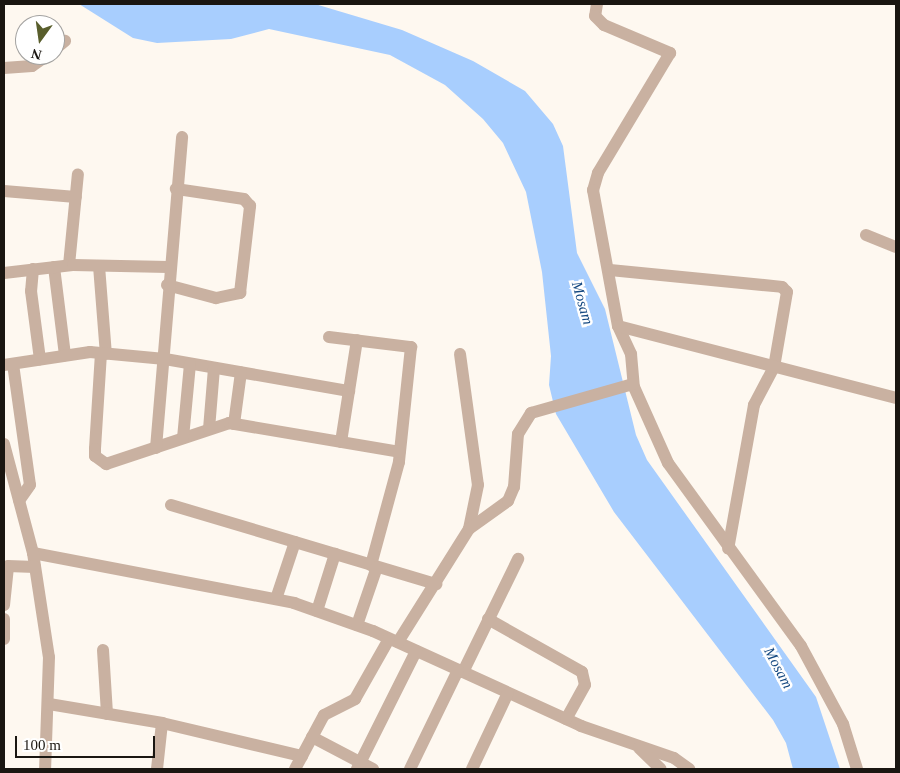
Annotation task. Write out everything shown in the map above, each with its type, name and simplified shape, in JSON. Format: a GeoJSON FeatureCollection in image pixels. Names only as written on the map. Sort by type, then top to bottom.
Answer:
{"type":"FeatureCollection","features":[{"type":"Feature","properties":{"kind":"street"},"geometry":{"type":"LineString","coordinates":[[597,4],[595,16],[604,25],[670,52],[593,184],[610,270],[618,326],[631,354],[630,385],[668,463],[728,548],[802,646],[843,724],[857,769]]}},
{"type":"Feature","properties":{"kind":"street"},"geometry":{"type":"LineString","coordinates":[[4,68],[33,65]]}},
{"type":"Feature","properties":{"kind":"street"},"geometry":{"type":"LineString","coordinates":[[156,448],[165,359],[168,267],[182,137]]}},
{"type":"Feature","properties":{"kind":"street"},"geometry":{"type":"LineString","coordinates":[[69,265],[78,174]]}},
{"type":"Feature","properties":{"kind":"street"},"geometry":{"type":"LineString","coordinates":[[167,286],[216,298],[236,296],[243,284],[247,245],[247,200],[176,190]]}},
{"type":"Feature","properties":{"kind":"street"},"geometry":{"type":"LineString","coordinates":[[4,191],[76,197]]}},
{"type":"Feature","properties":{"kind":"street"},"geometry":{"type":"LineString","coordinates":[[866,235],[896,247]]}},
{"type":"Feature","properties":{"kind":"street"},"geometry":{"type":"LineString","coordinates":[[4,273],[69,265],[168,267]]}},
{"type":"Feature","properties":{"kind":"street"},"geometry":{"type":"LineString","coordinates":[[99,266],[104,354],[95,456],[113,463],[209,429],[234,424],[400,452]]}},
{"type":"Feature","properties":{"kind":"street"},"geometry":{"type":"LineString","coordinates":[[54,267],[65,355]]}},
{"type":"Feature","properties":{"kind":"street"},"geometry":{"type":"LineString","coordinates":[[33,269],[31,291],[40,359]]}},
{"type":"Feature","properties":{"kind":"street"},"geometry":{"type":"LineString","coordinates":[[610,270],[782,287],[788,296],[774,367],[756,398],[728,548]]}},
{"type":"Feature","properties":{"kind":"street"},"geometry":{"type":"LineString","coordinates":[[618,326],[896,398]]}},
{"type":"Feature","properties":{"kind":"street"},"geometry":{"type":"LineString","coordinates":[[329,337],[410,346],[400,452],[374,566],[357,625]]}},
{"type":"Feature","properties":{"kind":"street"},"geometry":{"type":"LineString","coordinates":[[342,442],[357,340]]}},
{"type":"Feature","properties":{"kind":"street"},"geometry":{"type":"LineString","coordinates":[[19,501],[30,485],[8,364],[65,355],[104,354],[165,359],[349,390]]}},
{"type":"Feature","properties":{"kind":"street"},"geometry":{"type":"LineString","coordinates":[[295,769],[324,715],[355,699],[394,640],[436,584],[469,529],[478,485],[460,354]]}},
{"type":"Feature","properties":{"kind":"street"},"geometry":{"type":"LineString","coordinates":[[183,438],[190,364]]}},
{"type":"Feature","properties":{"kind":"street"},"geometry":{"type":"LineString","coordinates":[[209,429],[214,368]]}},
{"type":"Feature","properties":{"kind":"street"},"geometry":{"type":"LineString","coordinates":[[234,424],[241,372]]}},
{"type":"Feature","properties":{"kind":"street"},"geometry":{"type":"LineString","coordinates":[[469,529],[508,501],[514,487],[518,434],[536,410],[630,385]]}},
{"type":"Feature","properties":{"kind":"street"},"geometry":{"type":"LineString","coordinates":[[4,444],[9,477],[19,501],[33,553],[49,658],[49,704],[45,769]]}},
{"type":"Feature","properties":{"kind":"street"},"geometry":{"type":"LineString","coordinates":[[171,505],[436,584]]}},
{"type":"Feature","properties":{"kind":"street"},"geometry":{"type":"LineString","coordinates":[[276,599],[295,542]]}},
{"type":"Feature","properties":{"kind":"street"},"geometry":{"type":"LineString","coordinates":[[33,553],[276,599],[317,611],[394,640],[566,720],[653,751],[675,764],[689,769]]}},
{"type":"Feature","properties":{"kind":"street"},"geometry":{"type":"LineString","coordinates":[[317,611],[335,554]]}},
{"type":"Feature","properties":{"kind":"street"},"geometry":{"type":"LineString","coordinates":[[410,769],[488,620],[518,558]]}},
{"type":"Feature","properties":{"kind":"street"},"geometry":{"type":"LineString","coordinates":[[4,605],[8,566],[35,567]]}},
{"type":"Feature","properties":{"kind":"street"},"geometry":{"type":"LineString","coordinates":[[4,619],[4,639]]}},
{"type":"Feature","properties":{"kind":"street"},"geometry":{"type":"LineString","coordinates":[[488,620],[582,672],[585,686],[566,720]]}},
{"type":"Feature","properties":{"kind":"street"},"geometry":{"type":"LineString","coordinates":[[103,650],[107,714]]}},
{"type":"Feature","properties":{"kind":"street"},"geometry":{"type":"LineString","coordinates":[[359,766],[416,650]]}},
{"type":"Feature","properties":{"kind":"street"},"geometry":{"type":"LineString","coordinates":[[472,769],[508,693]]}},
{"type":"Feature","properties":{"kind":"street"},"geometry":{"type":"LineString","coordinates":[[49,704],[162,723],[302,756]]}},
{"type":"Feature","properties":{"kind":"street"},"geometry":{"type":"LineString","coordinates":[[157,769],[162,723]]}},
{"type":"Feature","properties":{"kind":"street"},"geometry":{"type":"LineString","coordinates":[[312,737],[359,766],[373,769]]}},
{"type":"Feature","properties":{"kind":"street"},"geometry":{"type":"LineString","coordinates":[[636,745],[661,769]]}},
{"type":"Feature","properties":{"kind":"water","name":"Mosam"},"geometry":{"type":"Polygon","coordinates":[[[79,4],[315,4],[402,30],[473,61],[525,91],[553,124],[563,146],[577,253],[605,309],[636,435],[647,460],[816,697],[840,769],[793,769],[786,743],[773,720],[614,512],[556,414],[549,385],[551,356],[542,272],[526,192],[503,143],[483,119],[445,85],[390,55],[269,29],[231,39],[157,43],[133,38],[79,4]]]}}]}
